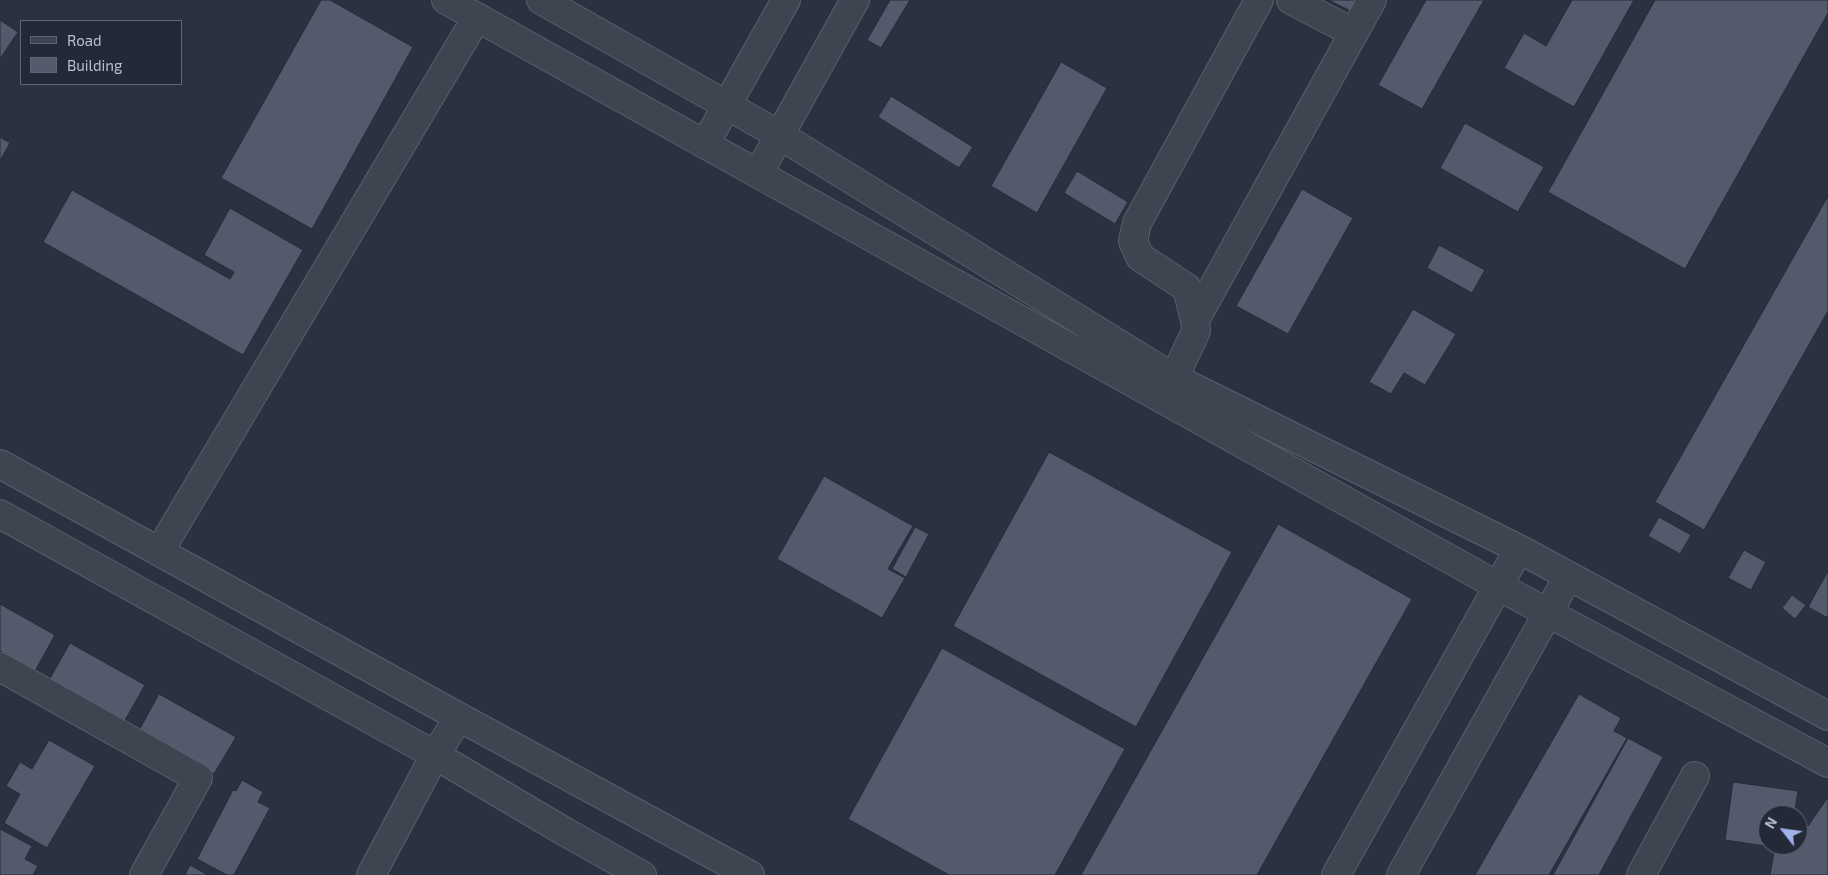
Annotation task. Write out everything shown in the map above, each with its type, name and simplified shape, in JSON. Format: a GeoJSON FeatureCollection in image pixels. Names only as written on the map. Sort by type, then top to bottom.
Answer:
{"type":"FeatureCollection","features":[{"type":"Feature","properties":{"kind":"street"},"geometry":{"type":"LineString","coordinates":[[446,0],[1498,586],[1828,762]]}},
{"type":"Feature","properties":{"kind":"street"},"geometry":{"type":"LineString","coordinates":[[541,0],[781,136],[1174,378],[1519,549],[1828,716]]}},
{"type":"Feature","properties":{"kind":"street"},"geometry":{"type":"LineString","coordinates":[[706,144],[729,106],[786,0]]}},
{"type":"Feature","properties":{"kind":"street"},"geometry":{"type":"LineString","coordinates":[[758,174],[781,136],[855,0]]}},
{"type":"Feature","properties":{"kind":"street"},"geometry":{"type":"LineString","coordinates":[[1174,378],[1196,331],[1195,320],[1187,288],[1140,257],[1133,241],[1137,223],[1259,0]]}},
{"type":"Feature","properties":{"kind":"street"},"geometry":{"type":"LineString","coordinates":[[1292,0],[1354,33]]}},
{"type":"Feature","properties":{"kind":"street"},"geometry":{"type":"LineString","coordinates":[[1195,320],[1372,0]]}},
{"type":"Feature","properties":{"kind":"street"},"geometry":{"type":"LineString","coordinates":[[159,552],[477,17]]}},
{"type":"Feature","properties":{"kind":"street"},"geometry":{"type":"LineString","coordinates":[[0,464],[750,875]]}},
{"type":"Feature","properties":{"kind":"street"},"geometry":{"type":"LineString","coordinates":[[0,514],[435,754],[567,833],[642,875]]}},
{"type":"Feature","properties":{"kind":"street"},"geometry":{"type":"LineString","coordinates":[[1336,875],[1519,549]]}},
{"type":"Feature","properties":{"kind":"street"},"geometry":{"type":"LineString","coordinates":[[1401,875],[1568,577]]}},
{"type":"Feature","properties":{"kind":"street"},"geometry":{"type":"LineString","coordinates":[[0,667],[198,778],[144,875]]}},
{"type":"Feature","properties":{"kind":"street"},"geometry":{"type":"LineString","coordinates":[[371,875],[435,754],[459,717]]}},
{"type":"Feature","properties":{"kind":"street"},"geometry":{"type":"LineString","coordinates":[[1642,875],[1695,776]]}},
{"type":"Feature","properties":{"kind":"building"},"geometry":{"type":"Polygon","coordinates":[[[321,0],[330,0],[413,47],[312,229],[221,178],[321,0]]]}},
{"type":"Feature","properties":{"kind":"building"},"geometry":{"type":"Polygon","coordinates":[[[890,0],[910,0],[881,48],[867,40],[890,0]]]}},
{"type":"Feature","properties":{"kind":"building"},"geometry":{"type":"Polygon","coordinates":[[[1328,0],[1357,0],[1351,11],[1328,0]]]}},
{"type":"Feature","properties":{"kind":"building"},"geometry":{"type":"Polygon","coordinates":[[[1426,0],[1484,0],[1422,109],[1378,85],[1426,0]]]}},
{"type":"Feature","properties":{"kind":"building"},"geometry":{"type":"Polygon","coordinates":[[[1572,0],[1634,0],[1574,107],[1504,68],[1524,33],[1546,46],[1572,0]]]}},
{"type":"Feature","properties":{"kind":"building"},"geometry":{"type":"Polygon","coordinates":[[[1655,0],[1828,0],[1828,13],[1685,269],[1548,192],[1655,0]]]}},
{"type":"Feature","properties":{"kind":"building"},"geometry":{"type":"Polygon","coordinates":[[[0,20],[18,32],[0,59],[0,20]]]}},
{"type":"Feature","properties":{"kind":"building"},"geometry":{"type":"Polygon","coordinates":[[[1061,62],[1107,88],[1037,213],[991,186],[1061,62]]]}},
{"type":"Feature","properties":{"kind":"building"},"geometry":{"type":"Polygon","coordinates":[[[891,96],[973,147],[959,168],[878,117],[891,96]]]}},
{"type":"Feature","properties":{"kind":"building"},"geometry":{"type":"Polygon","coordinates":[[[1465,123],[1544,167],[1518,212],[1440,168],[1465,123]]]}},
{"type":"Feature","properties":{"kind":"building"},"geometry":{"type":"Polygon","coordinates":[[[0,137],[10,143],[0,161],[0,137]]]}},
{"type":"Feature","properties":{"kind":"building"},"geometry":{"type":"Polygon","coordinates":[[[1077,171],[1128,202],[1115,224],[1064,193],[1077,171]]]}},
{"type":"Feature","properties":{"kind":"building"},"geometry":{"type":"Polygon","coordinates":[[[1302,189],[1353,218],[1288,334],[1236,306],[1302,189]]]}},
{"type":"Feature","properties":{"kind":"building"},"geometry":{"type":"Polygon","coordinates":[[[72,190],[230,279],[234,272],[204,255],[230,208],[303,250],[243,355],[43,242],[72,190]]]}},
{"type":"Feature","properties":{"kind":"building"},"geometry":{"type":"Polygon","coordinates":[[[1828,196],[1828,311],[1704,530],[1655,502],[1828,196]]]}},
{"type":"Feature","properties":{"kind":"building"},"geometry":{"type":"Polygon","coordinates":[[[1439,245],[1485,270],[1472,293],[1427,268],[1439,245]]]}},
{"type":"Feature","properties":{"kind":"building"},"geometry":{"type":"Polygon","coordinates":[[[1413,309],[1456,334],[1425,385],[1404,373],[1391,394],[1369,382],[1413,309]]]}},
{"type":"Feature","properties":{"kind":"building"},"geometry":{"type":"Polygon","coordinates":[[[1049,452],[1232,552],[1136,727],[953,626],[1049,452]]]}},
{"type":"Feature","properties":{"kind":"building"},"geometry":{"type":"Polygon","coordinates":[[[824,476],[913,526],[888,569],[905,578],[882,618],[777,559],[824,476]]]}},
{"type":"Feature","properties":{"kind":"building"},"geometry":{"type":"Polygon","coordinates":[[[1659,517],[1691,535],[1680,554],[1648,536],[1659,517]]]}},
{"type":"Feature","properties":{"kind":"building"},"geometry":{"type":"Polygon","coordinates":[[[1278,524],[1412,599],[1257,875],[1081,875],[1278,524]]]}},
{"type":"Feature","properties":{"kind":"building"},"geometry":{"type":"Polygon","coordinates":[[[915,527],[929,534],[906,577],[892,569],[915,527]]]}},
{"type":"Feature","properties":{"kind":"building"},"geometry":{"type":"Polygon","coordinates":[[[1744,550],[1766,562],[1751,590],[1728,578],[1744,550]]]}},
{"type":"Feature","properties":{"kind":"building"},"geometry":{"type":"Polygon","coordinates":[[[1828,571],[1828,618],[1808,607],[1828,571]]]}},
{"type":"Feature","properties":{"kind":"building"},"geometry":{"type":"Polygon","coordinates":[[[1792,595],[1806,605],[1795,619],[1782,608],[1792,595]]]}},
{"type":"Feature","properties":{"kind":"building"},"geometry":{"type":"Polygon","coordinates":[[[0,604],[55,635],[35,671],[0,651],[0,604]]]}},
{"type":"Feature","properties":{"kind":"building"},"geometry":{"type":"Polygon","coordinates":[[[70,643],[145,685],[124,722],[49,680],[70,643]]]}},
{"type":"Feature","properties":{"kind":"building"},"geometry":{"type":"Polygon","coordinates":[[[942,648],[1125,749],[1055,875],[949,875],[848,819],[942,648]]]}},
{"type":"Feature","properties":{"kind":"building"},"geometry":{"type":"Polygon","coordinates":[[[159,694],[236,737],[214,774],[138,732],[159,694]]]}},
{"type":"Feature","properties":{"kind":"building"},"geometry":{"type":"Polygon","coordinates":[[[1579,694],[1621,718],[1614,731],[1627,738],[1549,875],[1475,875],[1579,694]]]}},
{"type":"Feature","properties":{"kind":"building"},"geometry":{"type":"Polygon","coordinates":[[[1628,738],[1663,757],[1599,875],[1553,875],[1628,738]]]}},
{"type":"Feature","properties":{"kind":"building"},"geometry":{"type":"Polygon","coordinates":[[[49,740],[95,766],[47,848],[4,823],[20,794],[6,786],[20,762],[32,769],[49,740]]]}},
{"type":"Feature","properties":{"kind":"building"},"geometry":{"type":"Polygon","coordinates":[[[242,780],[263,792],[258,802],[270,808],[234,875],[227,875],[197,859],[233,790],[236,791],[242,780]]]}},
{"type":"Feature","properties":{"kind":"building"},"geometry":{"type":"Polygon","coordinates":[[[1733,782],[1798,791],[1796,805],[1758,805],[1758,845],[1725,840],[1733,782]]]}},
{"type":"Feature","properties":{"kind":"building"},"geometry":{"type":"Polygon","coordinates":[[[1828,797],[1828,875],[1770,875],[1773,855],[1808,855],[1808,826],[1828,797]]]}},
{"type":"Feature","properties":{"kind":"building"},"geometry":{"type":"Polygon","coordinates":[[[0,829],[32,846],[25,859],[38,866],[33,875],[0,875],[0,829]]]}},
{"type":"Feature","properties":{"kind":"building"},"geometry":{"type":"Polygon","coordinates":[[[190,865],[208,875],[185,875],[190,865]]]}}]}
